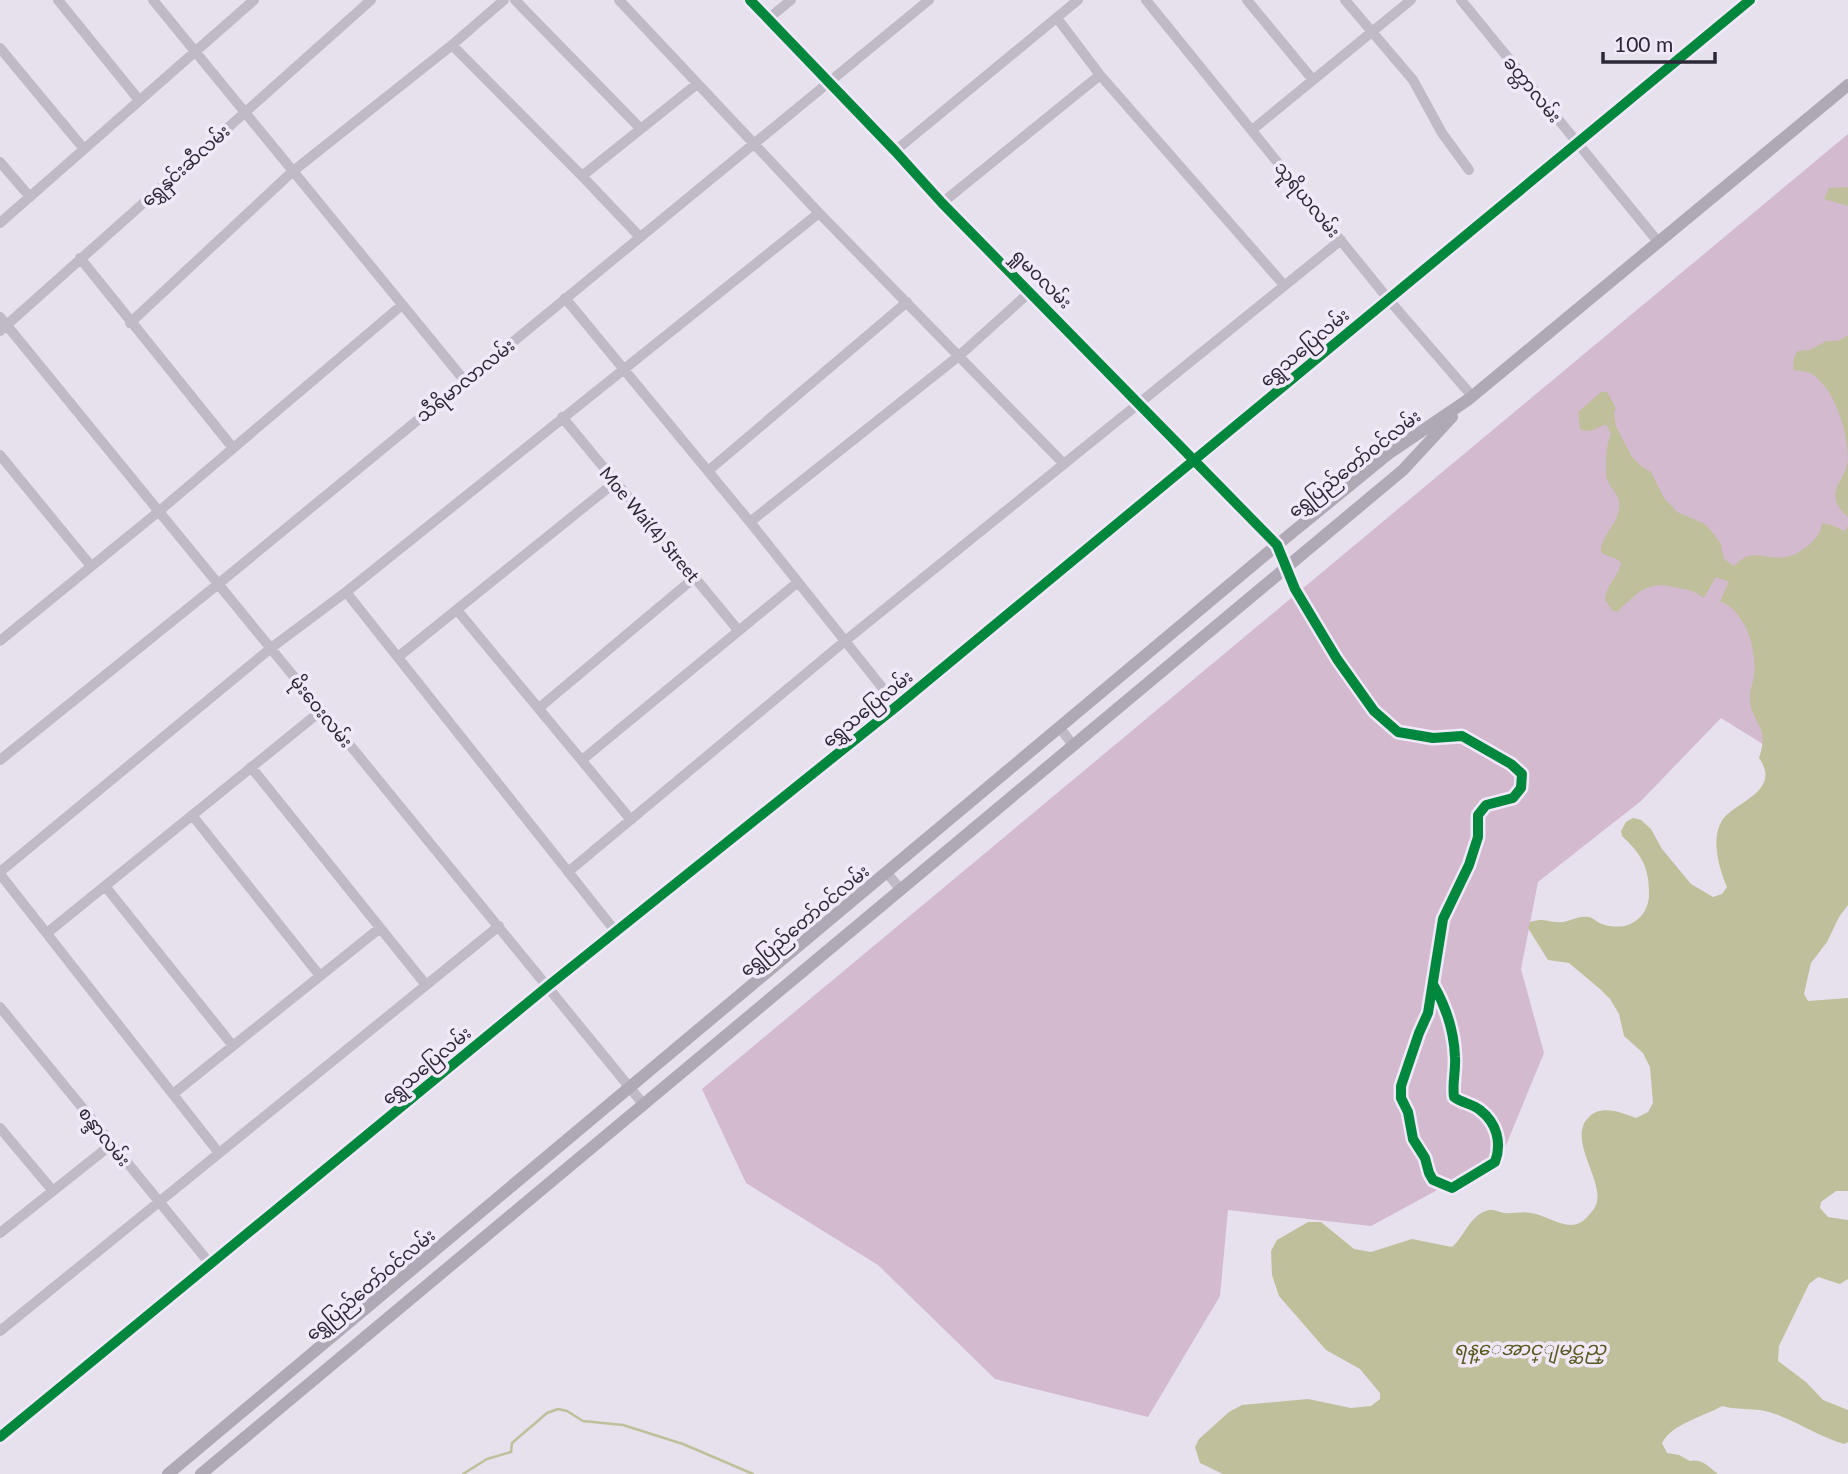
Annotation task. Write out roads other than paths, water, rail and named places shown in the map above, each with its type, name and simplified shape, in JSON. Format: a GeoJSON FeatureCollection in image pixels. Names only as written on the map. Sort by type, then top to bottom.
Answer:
{"type":"FeatureCollection","features":[{"type":"Feature","properties":{"kind":"main road","name":"ရွှေပြည်တော်ဝင်လမ်း"},"geometry":{"type":"LineString","coordinates":[[168,1474],[1388,454],[1470,398],[1848,85]]}},
{"type":"Feature","properties":{"kind":"main road","name":"ရွှေပြည်တော်ဝင်လမ်း"},"geometry":{"type":"LineString","coordinates":[[201,1474],[1403,470],[1470,398]]}},
{"type":"Feature","properties":{"kind":"street"},"geometry":{"type":"LineString","coordinates":[[58,0],[139,100]]}},
{"type":"Feature","properties":{"kind":"street"},"geometry":{"type":"LineString","coordinates":[[153,0],[464,380]]}},
{"type":"Feature","properties":{"kind":"street"},"geometry":{"type":"LineString","coordinates":[[0,223],[254,0]]}},
{"type":"Feature","properties":{"kind":"street","name":"ရွှေနှင်းဆီလမ်း"},"geometry":{"type":"LineString","coordinates":[[2,325],[371,0]]}},
{"type":"Feature","properties":{"kind":"street"},"geometry":{"type":"LineString","coordinates":[[130,323],[292,172],[452,45],[504,0]]}},
{"type":"Feature","properties":{"kind":"street"},"geometry":{"type":"LineString","coordinates":[[515,0],[640,129]]}},
{"type":"Feature","properties":{"kind":"street"},"geometry":{"type":"LineString","coordinates":[[619,0],[819,213],[1064,464]]}},
{"type":"Feature","properties":{"kind":"street","name":"ရှုမဝလမ်း"},"geometry":{"type":"LineString","coordinates":[[750,0],[942,203],[1278,545],[1295,589],[1337,659],[1374,711],[1398,732],[1433,738],[1462,736],[1511,764],[1522,774],[1521,788],[1513,797],[1486,805],[1478,815],[1478,837],[1469,865],[1443,919],[1434,986]]}},
{"type":"Feature","properties":{"kind":"street"},"geometry":{"type":"LineString","coordinates":[[768,19],[791,0]]}},
{"type":"Feature","properties":{"kind":"street","name":"သီရိမာလာလမ်း"},"geometry":{"type":"LineString","coordinates":[[0,760],[929,0]]}},
{"type":"Feature","properties":{"kind":"street"},"geometry":{"type":"LineString","coordinates":[[895,151],[1078,0]]}},
{"type":"Feature","properties":{"kind":"street","name":"သူရိယလမ်း"},"geometry":{"type":"LineString","coordinates":[[1146,0],[1470,398]]}},
{"type":"Feature","properties":{"kind":"street"},"geometry":{"type":"LineString","coordinates":[[1247,0],[1313,79]]}},
{"type":"Feature","properties":{"kind":"street"},"geometry":{"type":"LineString","coordinates":[[1345,0],[1413,80],[1435,121],[1469,170]]}},
{"type":"Feature","properties":{"kind":"street"},"geometry":{"type":"LineString","coordinates":[[1252,130],[1411,0]]}},
{"type":"Feature","properties":{"kind":"street","name":"ခတ္တာလမ်း"},"geometry":{"type":"LineString","coordinates":[[1461,0],[1659,243]]}},
{"type":"Feature","properties":{"kind":"street","name":"ရွှေသပြေလမ်း"},"geometry":{"type":"LineString","coordinates":[[0,1437],[548,986],[897,706],[1750,0]]}},
{"type":"Feature","properties":{"kind":"street"},"geometry":{"type":"LineString","coordinates":[[1057,18],[1100,75],[1284,285]]}},
{"type":"Feature","properties":{"kind":"street"},"geometry":{"type":"LineString","coordinates":[[452,45],[640,237]]}},
{"type":"Feature","properties":{"kind":"street"},"geometry":{"type":"LineString","coordinates":[[0,48],[84,149]]}},
{"type":"Feature","properties":{"kind":"street"},"geometry":{"type":"LineString","coordinates":[[942,203],[1100,75]]}},
{"type":"Feature","properties":{"kind":"street"},"geometry":{"type":"LineString","coordinates":[[582,176],[697,84]]}},
{"type":"Feature","properties":{"kind":"street"},"geometry":{"type":"LineString","coordinates":[[0,162],[30,197]]}},
{"type":"Feature","properties":{"kind":"street"},"geometry":{"type":"LineString","coordinates":[[219,1153],[0,873],[271,648],[346,592],[819,213]]}},
{"type":"Feature","properties":{"kind":"street"},"geometry":{"type":"LineString","coordinates":[[568,872],[845,641],[1341,240]]}},
{"type":"Feature","properties":{"kind":"street"},"geometry":{"type":"LineString","coordinates":[[80,258],[233,448]]}},
{"type":"Feature","properties":{"kind":"street"},"geometry":{"type":"LineString","coordinates":[[750,522],[960,355],[1031,291]]}},
{"type":"Feature","properties":{"kind":"street"},"geometry":{"type":"LineString","coordinates":[[565,298],[750,522],[897,706]]}},
{"type":"Feature","properties":{"kind":"street"},"geometry":{"type":"LineString","coordinates":[[708,471],[907,302]]}},
{"type":"Feature","properties":{"kind":"street"},"geometry":{"type":"LineString","coordinates":[[0,641],[158,512],[402,305]]}},
{"type":"Feature","properties":{"kind":"street","name":"မိုးဝေးလမ်း"},"geometry":{"type":"LineString","coordinates":[[2,325],[271,648],[644,1105]]}},
{"type":"Feature","properties":{"kind":"street","name":"Moe Wai(4) Street"},"geometry":{"type":"LineString","coordinates":[[562,417],[738,630]]}},
{"type":"Feature","properties":{"kind":"street"},"geometry":{"type":"LineString","coordinates":[[0,455],[91,566]]}},
{"type":"Feature","properties":{"kind":"street"},"geometry":{"type":"LineString","coordinates":[[398,657],[614,483]]}},
{"type":"Feature","properties":{"kind":"street"},"geometry":{"type":"LineString","coordinates":[[538,708],[694,578]]}},
{"type":"Feature","properties":{"kind":"street"},"geometry":{"type":"LineString","coordinates":[[582,760],[798,582]]}},
{"type":"Feature","properties":{"kind":"street"},"geometry":{"type":"LineString","coordinates":[[346,592],[616,932]]}},
{"type":"Feature","properties":{"kind":"street"},"geometry":{"type":"LineString","coordinates":[[457,610],[631,820]]}},
{"type":"Feature","properties":{"kind":"street"},"geometry":{"type":"LineString","coordinates":[[47,933],[321,710]]}},
{"type":"Feature","properties":{"kind":"street"},"geometry":{"type":"LineString","coordinates":[[1060,728],[1073,745]]}},
{"type":"Feature","properties":{"kind":"street"},"geometry":{"type":"LineString","coordinates":[[251,767],[426,985]]}},
{"type":"Feature","properties":{"kind":"street"},"geometry":{"type":"LineString","coordinates":[[192,815],[320,976]]}},
{"type":"Feature","properties":{"kind":"street"},"geometry":{"type":"LineString","coordinates":[[887,873],[901,890]]}},
{"type":"Feature","properties":{"kind":"street"},"geometry":{"type":"LineString","coordinates":[[105,886],[233,1046]]}},
{"type":"Feature","properties":{"kind":"street"},"geometry":{"type":"LineString","coordinates":[[0,1331],[499,926]]}},
{"type":"Feature","properties":{"kind":"street"},"geometry":{"type":"LineString","coordinates":[[173,1094],[380,928]]}},
{"type":"Feature","properties":{"kind":"street"},"geometry":{"type":"LineString","coordinates":[[1434,986],[1446,1010],[1455,1055],[1452,1083],[1454,1097],[1479,1109],[1496,1131],[1500,1147],[1495,1162],[1452,1188],[1433,1180],[1413,1139],[1408,1112],[1401,1098],[1401,1086],[1428,1013],[1434,986]]}},
{"type":"Feature","properties":{"kind":"street","name":"စန္ဒာလမ်း"},"geometry":{"type":"LineString","coordinates":[[0,1007],[211,1265]]}},
{"type":"Feature","properties":{"kind":"street"},"geometry":{"type":"LineString","coordinates":[[0,1128],[53,1191]]}},
{"type":"Feature","properties":{"kind":"street"},"geometry":{"type":"LineString","coordinates":[[0,1233],[112,1144]]}},
{"type":"Feature","properties":{"kind":"water"},"geometry":{"type":"Polygon","coordinates":[[[1848,187],[1848,206],[1824,199],[1829,188],[1848,187]]]}},
{"type":"Feature","properties":{"kind":"water"},"geometry":{"type":"Polygon","coordinates":[[[1848,335],[1848,459],[1843,424],[1833,400],[1819,380],[1810,373],[1794,370],[1793,365],[1798,351],[1810,350],[1826,341],[1838,341],[1848,335]]]}},
{"type":"Feature","properties":{"kind":"water","name":"ရန္ေအာင္ျမင္ဆည္"},"geometry":{"type":"Polygon","coordinates":[[[1601,392],[1607,392],[1616,408],[1616,426],[1632,457],[1651,472],[1664,498],[1677,512],[1705,524],[1720,542],[1724,559],[1734,566],[1748,556],[1782,558],[1798,552],[1814,540],[1822,523],[1844,531],[1848,526],[1848,905],[1827,942],[1811,963],[1804,994],[1808,1001],[1848,998],[1848,1191],[1836,1191],[1821,1202],[1820,1208],[1828,1217],[1848,1220],[1848,1279],[1840,1284],[1818,1277],[1809,1284],[1779,1346],[1778,1361],[1806,1382],[1823,1400],[1848,1410],[1848,1442],[1844,1444],[1835,1441],[1766,1411],[1722,1406],[1681,1425],[1662,1443],[1667,1453],[1702,1462],[1718,1474],[1223,1474],[1200,1463],[1195,1447],[1199,1439],[1229,1412],[1242,1405],[1308,1399],[1351,1408],[1371,1406],[1380,1399],[1380,1393],[1360,1369],[1326,1350],[1279,1296],[1272,1275],[1271,1251],[1277,1240],[1308,1222],[1321,1222],[1354,1249],[1371,1252],[1412,1239],[1452,1247],[1477,1216],[1491,1210],[1531,1213],[1568,1225],[1575,1224],[1589,1215],[1597,1201],[1595,1180],[1583,1145],[1584,1124],[1591,1115],[1602,1111],[1614,1111],[1636,1118],[1648,1112],[1653,1103],[1650,1067],[1643,1053],[1624,1036],[1619,1014],[1610,999],[1569,963],[1548,960],[1528,928],[1530,922],[1535,921],[1560,922],[1584,917],[1602,924],[1620,926],[1628,925],[1641,916],[1648,901],[1647,875],[1642,861],[1621,831],[1626,822],[1633,818],[1641,820],[1651,829],[1662,849],[1691,884],[1713,897],[1722,894],[1727,887],[1717,853],[1719,827],[1723,819],[1755,794],[1765,779],[1765,769],[1759,758],[1763,738],[1751,705],[1754,654],[1748,632],[1737,614],[1720,601],[1729,582],[1716,577],[1704,598],[1692,591],[1665,585],[1649,587],[1617,612],[1612,610],[1605,600],[1621,563],[1601,552],[1619,509],[1618,498],[1608,482],[1606,472],[1611,434],[1606,424],[1590,431],[1580,429],[1578,412],[1601,392]]]}},
{"type":"Feature","properties":{"kind":"water"},"geometry":{"type":"Polygon","coordinates":[[[1848,459],[1848,517],[1840,508],[1835,493],[1848,459]]]}},
{"type":"Feature","properties":{"kind":"waterway"},"geometry":{"type":"LineString","coordinates":[[463,1474],[487,1459],[511,1452],[512,1443],[547,1413],[558,1409],[583,1421],[623,1425],[683,1444],[753,1474]]}}]}
